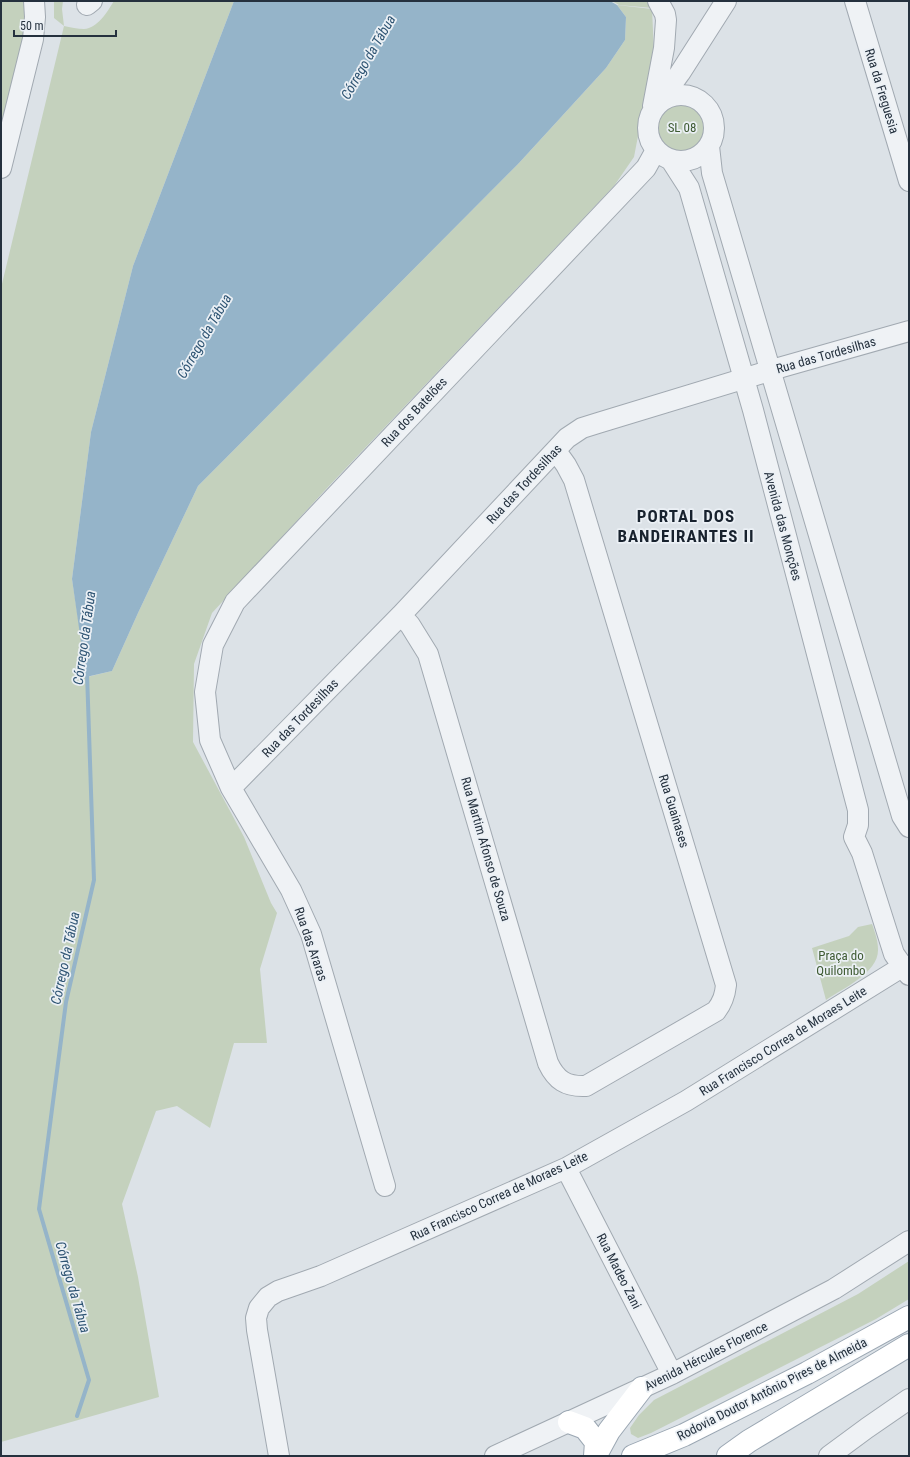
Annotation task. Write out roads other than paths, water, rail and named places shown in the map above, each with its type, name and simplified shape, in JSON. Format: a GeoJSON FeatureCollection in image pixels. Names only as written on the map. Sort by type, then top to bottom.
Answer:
{"type":"FeatureCollection","features":[{"type":"Feature","properties":{"kind":"main road","name":"Rodovia Doutor Antônio Pires de Almeida"},"geometry":{"type":"LineString","coordinates":[[632,1456],[691,1432],[807,1373],[909,1317]]}},
{"type":"Feature","properties":{"kind":"main road","name":"Rodovia Doutor Antônio Pires de Almeida"},"geometry":{"type":"LineString","coordinates":[[728,1456],[749,1441],[909,1345]]}},
{"type":"Feature","properties":{"kind":"main road"},"geometry":{"type":"LineString","coordinates":[[596,1456],[609,1431],[642,1388]]}},
{"type":"Feature","properties":{"kind":"main road"},"geometry":{"type":"LineString","coordinates":[[569,1422],[585,1428],[596,1442],[596,1456]]}},
{"type":"Feature","properties":{"kind":"street"},"geometry":{"type":"LineString","coordinates":[[1,168],[33,39],[35,17],[34,1]]}},
{"type":"Feature","properties":{"kind":"street"},"geometry":{"type":"LineString","coordinates":[[654,108],[669,96],[677,95],[691,96],[703,103],[711,115],[714,130],[713,138],[709,146],[703,153],[688,161],[679,161],[664,155],[648,135],[648,126],[654,108],[664,48],[666,20],[665,14],[658,1]]}},
{"type":"Feature","properties":{"kind":"street"},"geometry":{"type":"LineString","coordinates":[[654,108],[680,73],[726,1]]}},
{"type":"Feature","properties":{"kind":"street","name":"Rua da Freguesia"},"geometry":{"type":"LineString","coordinates":[[855,1],[909,181]]}},
{"type":"Feature","properties":{"kind":"street"},"geometry":{"type":"LineString","coordinates":[[664,48],[680,73],[691,96]]}},
{"type":"Feature","properties":{"kind":"street"},"geometry":{"type":"LineString","coordinates":[[709,146],[712,173],[770,371],[902,816],[909,827]]}},
{"type":"Feature","properties":{"kind":"street","name":"Avenida das Monções"},"geometry":{"type":"LineString","coordinates":[[664,155],[689,188],[744,379],[858,810],[858,825],[854,837],[862,852],[894,954],[907,970]]}},
{"type":"Feature","properties":{"kind":"street","name":"Rua dos Batelões"},"geometry":{"type":"LineString","coordinates":[[205,692],[213,645],[234,602],[646,168],[664,155]]}},
{"type":"Feature","properties":{"kind":"street","name":"Rua das Tordesilhas"},"geometry":{"type":"LineString","coordinates":[[231,788],[401,614],[568,438],[582,428],[909,331]]}},
{"type":"Feature","properties":{"kind":"street","name":"Rua Guainases"},"geometry":{"type":"LineString","coordinates":[[556,451],[574,480],[726,985],[722,1003],[716,1011],[708,1016],[586,1086],[576,1087],[567,1084]]}},
{"type":"Feature","properties":{"kind":"street","name":"Rua Martim Afonso de Souza"},"geometry":{"type":"LineString","coordinates":[[401,614],[410,625],[428,654],[548,1063],[552,1072],[567,1084]]}},
{"type":"Feature","properties":{"kind":"street","name":"Rua das Araras"},"geometry":{"type":"LineString","coordinates":[[205,692],[210,740],[231,788],[291,890],[310,934],[385,1186]]}},
{"type":"Feature","properties":{"kind":"street","name":"Rua Francisco Correa de Moraes Leite"},"geometry":{"type":"LineString","coordinates":[[279,1456],[256,1318],[259,1308],[268,1297],[278,1291],[321,1276],[566,1168],[686,1101],[907,970]]}},
{"type":"Feature","properties":{"kind":"street","name":"Rua Madeo Zani"},"geometry":{"type":"LineString","coordinates":[[566,1168],[672,1374]]}},
{"type":"Feature","properties":{"kind":"street","name":"Avenida Hércules Florence"},"geometry":{"type":"LineString","coordinates":[[494,1456],[672,1374],[834,1289],[909,1241]]}},
{"type":"Feature","properties":{"kind":"street"},"geometry":{"type":"LineString","coordinates":[[828,1456],[909,1399]]}},
{"type":"Feature","properties":{"kind":"water"},"geometry":{"type":"Polygon","coordinates":[[[234,1],[610,1],[617,5],[626,17],[625,40],[606,68],[519,163],[198,486],[112,671],[86,677],[72,579],[91,432],[133,266],[234,1]]]}},
{"type":"Feature","properties":{"kind":"waterway","name":"Córrego da Tábua"},"geometry":{"type":"LineString","coordinates":[[77,1416],[89,1380],[39,1209],[66,1002],[94,880],[87,673]]}},
{"type":"Feature","properties":{"kind":"district","name":"PORTAL DOS BANDEIRANTES II"},"geometry":{"type":"Point","coordinates":[686,526]}},
{"type":"Feature","properties":{"kind":"park label","name":"SL 08"},"geometry":{"type":"Point","coordinates":[682,127]}},
{"type":"Feature","properties":{"kind":"park label","name":"Praça do Quilombo"},"geometry":{"type":"Point","coordinates":[841,962]}}]}
